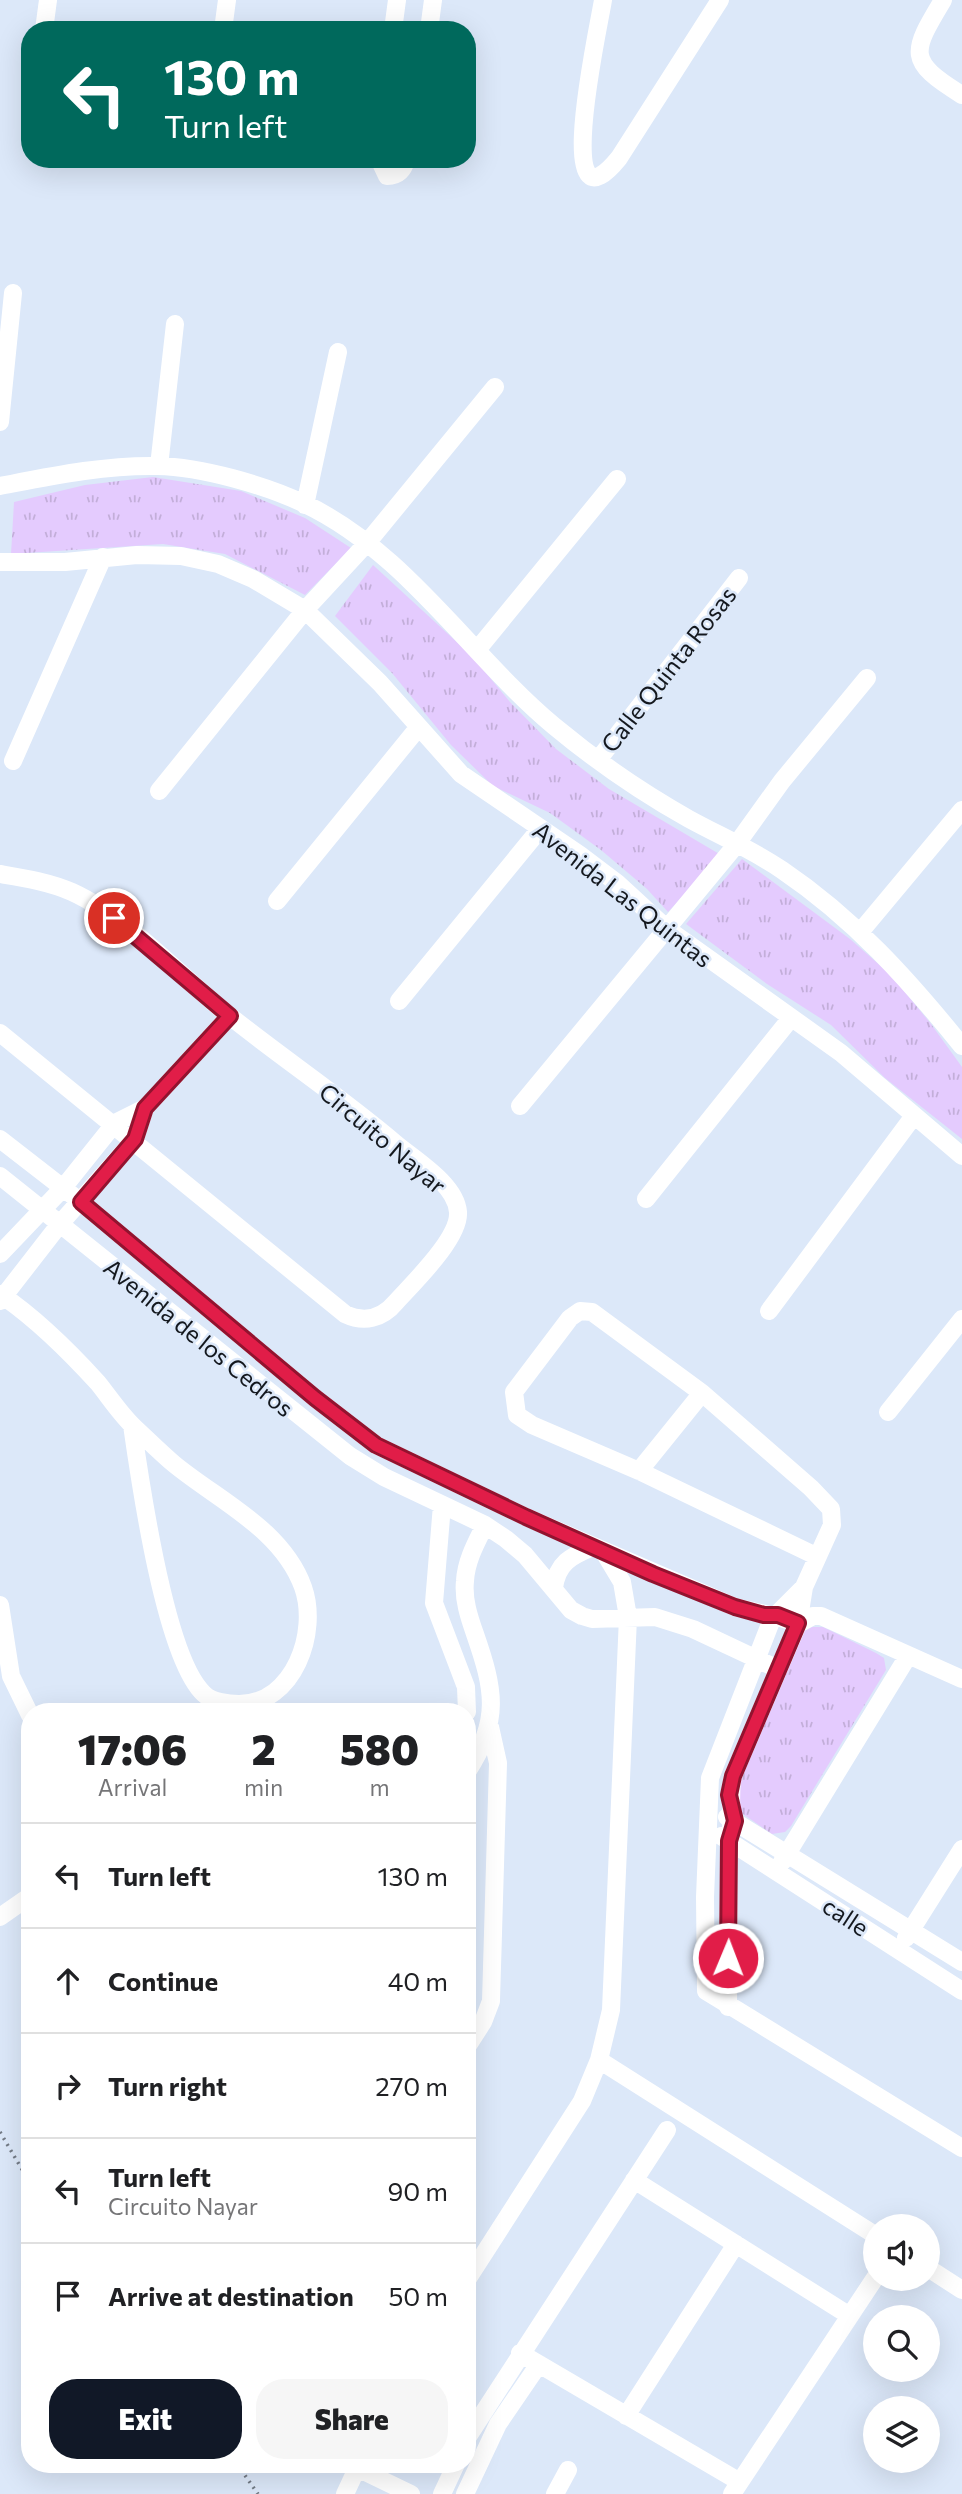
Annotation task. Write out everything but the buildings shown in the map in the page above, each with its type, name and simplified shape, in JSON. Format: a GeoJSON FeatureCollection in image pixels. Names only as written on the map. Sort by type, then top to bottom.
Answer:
{"type":"FeatureCollection","features":[{"type":"Feature","properties":{"kind":"street"},"geometry":{"type":"LineString","coordinates":[[45,21],[48,0]]}},
{"type":"Feature","properties":{"kind":"street"},"geometry":{"type":"LineString","coordinates":[[224,21],[227,0]]}},
{"type":"Feature","properties":{"kind":"street"},"geometry":{"type":"LineString","coordinates":[[394,21],[397,0]]}},
{"type":"Feature","properties":{"kind":"street"},"geometry":{"type":"LineString","coordinates":[[430,21],[433,0]]}},
{"type":"Feature","properties":{"kind":"street"},"geometry":{"type":"LineString","coordinates":[[603,0],[581,143],[583,170],[589,177],[597,178],[608,172],[620,158],[720,0]]}},
{"type":"Feature","properties":{"kind":"street"},"geometry":{"type":"LineString","coordinates":[[943,0],[921,41],[919,55],[922,66],[930,76],[962,95]]}},
{"type":"Feature","properties":{"kind":"street"},"geometry":{"type":"LineString","coordinates":[[383,168],[387,176],[404,168]]}},
{"type":"Feature","properties":{"kind":"street"},"geometry":{"type":"LineString","coordinates":[[0,422],[13,293]]}},
{"type":"Feature","properties":{"kind":"street"},"geometry":{"type":"LineString","coordinates":[[159,466],[175,324]]}},
{"type":"Feature","properties":{"kind":"street"},"geometry":{"type":"LineString","coordinates":[[305,505],[338,352]]}},
{"type":"Feature","properties":{"kind":"street"},"geometry":{"type":"LineString","coordinates":[[159,791],[305,610],[367,543],[495,387]]}},
{"type":"Feature","properties":{"kind":"street"},"geometry":{"type":"LineString","coordinates":[[0,486],[85,471],[159,466],[254,485],[305,505],[367,543],[477,650],[530,706],[598,760],[642,792],[780,868],[861,931],[917,990],[962,1046]]}},
{"type":"Feature","properties":{"kind":"street"},"geometry":{"type":"LineString","coordinates":[[477,650],[617,479]]}},
{"type":"Feature","properties":{"kind":"street","name":"Avenida Las Quintas"},"geometry":{"type":"LineString","coordinates":[[0,562],[181,556],[218,564],[253,579],[305,610],[380,683],[461,774],[617,883],[666,928],[841,1053],[962,1156]]}},
{"type":"Feature","properties":{"kind":"street"},"geometry":{"type":"LineString","coordinates":[[13,761],[103,557]]}},
{"type":"Feature","properties":{"kind":"street","name":"Calle Quinta Rosas"},"geometry":{"type":"LineString","coordinates":[[598,760],[739,578]]}},
{"type":"Feature","properties":{"kind":"street"},"geometry":{"type":"LineString","coordinates":[[520,1106],[736,845],[782,781],[867,678]]}},
{"type":"Feature","properties":{"kind":"street"},"geometry":{"type":"LineString","coordinates":[[276,901],[418,728]]}},
{"type":"Feature","properties":{"kind":"street"},"geometry":{"type":"LineString","coordinates":[[861,931],[962,810]]}},
{"type":"Feature","properties":{"kind":"street"},"geometry":{"type":"LineString","coordinates":[[399,1001],[540,829]]}},
{"type":"Feature","properties":{"kind":"street","name":"Circuito Nayar"},"geometry":{"type":"LineString","coordinates":[[0,874],[72,892],[114,918],[230,1016],[377,1128],[440,1181],[453,1197],[458,1211],[456,1231],[392,1308],[367,1320],[345,1314],[135,1139],[0,1032]]}},
{"type":"Feature","properties":{"kind":"street"},"geometry":{"type":"LineString","coordinates":[[0,1254],[63,1188],[115,1123],[145,1108],[230,1016]]}},
{"type":"Feature","properties":{"kind":"street"},"geometry":{"type":"LineString","coordinates":[[646,1199],[791,1018]]}},
{"type":"Feature","properties":{"kind":"street"},"geometry":{"type":"LineString","coordinates":[[145,1108],[135,1139],[59,1225],[1,1297],[55,1337],[132,1425],[174,1464],[255,1524],[287,1556],[303,1588],[309,1624],[303,1653],[282,1685],[252,1703]]}},
{"type":"Feature","properties":{"kind":"street"},"geometry":{"type":"LineString","coordinates":[[769,1311],[913,1117]]}},
{"type":"Feature","properties":{"kind":"street","name":"Avenida de los Cedros"},"geometry":{"type":"LineString","coordinates":[[0,1139],[81,1202],[347,1424],[376,1445],[598,1550],[735,1607],[798,1623]]}},
{"type":"Feature","properties":{"kind":"street","name":"Avenida de los Cedros"},"geometry":{"type":"LineString","coordinates":[[0,1176],[350,1456],[384,1477],[485,1525],[525,1555],[571,1610],[582,1616],[655,1617],[693,1629],[778,1669]]}},
{"type":"Feature","properties":{"kind":"street"},"geometry":{"type":"LineString","coordinates":[[728,2007],[729,1841],[735,1821],[729,1795],[733,1776],[798,1623],[804,1587],[832,1525],[831,1509],[811,1488],[702,1394],[600,1315],[580,1311],[570,1318],[514,1392],[517,1415],[532,1425],[639,1471],[816,1556]]}},
{"type":"Feature","properties":{"kind":"street"},"geometry":{"type":"LineString","coordinates":[[888,1412],[962,1319]]}},
{"type":"Feature","properties":{"kind":"street"},"geometry":{"type":"LineString","coordinates":[[639,1471],[702,1394]]}},
{"type":"Feature","properties":{"kind":"street"},"geometry":{"type":"LineString","coordinates":[[132,1425],[143,1497],[170,1623],[188,1668],[205,1695],[225,1703]]}},
{"type":"Feature","properties":{"kind":"street"},"geometry":{"type":"LineString","coordinates":[[461,1514],[472,1491]]}},
{"type":"Feature","properties":{"kind":"street"},"geometry":{"type":"LineString","coordinates":[[442,1505],[433,1590],[439,1622],[466,1687],[467,1703]]}},
{"type":"Feature","properties":{"kind":"street"},"geometry":{"type":"LineString","coordinates":[[476,2033],[491,2001],[498,1763],[490,1727],[491,1681],[468,1612],[464,1583],[468,1561],[485,1525]]}},
{"type":"Feature","properties":{"kind":"street"},"geometry":{"type":"LineString","coordinates":[[476,2266],[582,2101],[599,2060],[611,2010],[628,1617],[622,1582],[598,1550],[568,1558],[560,1566],[554,1588]]}},
{"type":"Feature","properties":{"kind":"street"},"geometry":{"type":"LineString","coordinates":[[804,1587],[774,1615],[715,1760],[707,1826],[704,1963],[706,1991],[728,2007],[961,2145]]}},
{"type":"Feature","properties":{"kind":"street"},"geometry":{"type":"LineString","coordinates":[[0,1605],[11,1676]]}},
{"type":"Feature","properties":{"kind":"street"},"geometry":{"type":"LineString","coordinates":[[439,1622],[468,1612]]}},
{"type":"Feature","properties":{"kind":"street"},"geometry":{"type":"LineString","coordinates":[[798,1623],[813,1616],[821,1616],[962,1679]]}},
{"type":"Feature","properties":{"kind":"street"},"geometry":{"type":"LineString","coordinates":[[776,1871],[908,1656]]}},
{"type":"Feature","properties":{"kind":"street"},"geometry":{"type":"LineString","coordinates":[[0,1661],[24,1703]]}},
{"type":"Feature","properties":{"kind":"street"},"geometry":{"type":"LineString","coordinates":[[476,1758],[490,1727]]}},
{"type":"Feature","properties":{"kind":"street","name":"calle"},"geometry":{"type":"LineString","coordinates":[[708,1804],[962,1962]]}},
{"type":"Feature","properties":{"kind":"street","name":"calle"},"geometry":{"type":"LineString","coordinates":[[707,1826],[962,1991]]}},
{"type":"Feature","properties":{"kind":"street"},"geometry":{"type":"LineString","coordinates":[[899,1950],[962,1849]]}},
{"type":"Feature","properties":{"kind":"street"},"geometry":{"type":"LineString","coordinates":[[0,1917],[21,1902]]}},
{"type":"Feature","properties":{"kind":"street"},"geometry":{"type":"LineString","coordinates":[[599,2060],[863,2227]]}},
{"type":"Feature","properties":{"kind":"street"},"geometry":{"type":"LineString","coordinates":[[476,2424],[667,2130]]}},
{"type":"Feature","properties":{"kind":"street"},"geometry":{"type":"LineString","coordinates":[[634,2179],[850,2316]]}},
{"type":"Feature","properties":{"kind":"street"},"geometry":{"type":"LineString","coordinates":[[626,2416],[736,2244]]}},
{"type":"Feature","properties":{"kind":"street"},"geometry":{"type":"LineString","coordinates":[[940,2276],[962,2290]]}},
{"type":"Feature","properties":{"kind":"street"},"geometry":{"type":"LineString","coordinates":[[520,2353],[626,2416],[736,2488],[866,2291]]}},
{"type":"Feature","properties":{"kind":"street"},"geometry":{"type":"LineString","coordinates":[[476,2471],[498,2424],[539,2364]]}},
{"type":"Feature","properties":{"kind":"street"},"geometry":{"type":"LineString","coordinates":[[555,2494],[568,2470]]}},
{"type":"Feature","properties":{"kind":"street"},"geometry":{"type":"LineString","coordinates":[[345,2494],[355,2473]]}},
{"type":"Feature","properties":{"kind":"street"},"geometry":{"type":"LineString","coordinates":[[371,2473],[411,2494]]}},
{"type":"Feature","properties":{"kind":"street"},"geometry":{"type":"LineString","coordinates":[[442,2494],[452,2473]]}},
{"type":"Feature","properties":{"kind":"street"},"geometry":{"type":"LineString","coordinates":[[465,2494],[475,2473]]}},
{"type":"Feature","properties":{"kind":"path"},"geometry":{"type":"LineString","coordinates":[[0,2132],[21,2168]]}},
{"type":"Feature","properties":{"kind":"path"},"geometry":{"type":"LineString","coordinates":[[243,2473],[258,2494]]}},
{"type":"Feature","properties":{"kind":"green space"},"geometry":{"type":"Polygon","coordinates":[[[153,477],[241,491],[305,518],[351,548],[305,595],[225,554],[163,544],[11,554],[14,502],[85,485],[153,477]]]}},
{"type":"Feature","properties":{"kind":"green space"},"geometry":{"type":"Polygon","coordinates":[[[373,565],[472,656],[510,702],[556,749],[609,789],[721,855],[668,912],[647,889],[601,850],[550,813],[493,786],[451,745],[392,673],[335,616],[373,565]]]}},
{"type":"Feature","properties":{"kind":"green space"},"geometry":{"type":"Polygon","coordinates":[[[742,859],[850,939],[891,975],[931,1024],[962,1067],[962,1139],[885,1078],[831,1025],[767,984],[686,924],[742,859]]]}},
{"type":"Feature","properties":{"kind":"green space"},"geometry":{"type":"Polygon","coordinates":[[[812,1627],[823,1627],[876,1653],[884,1658],[886,1670],[791,1826],[785,1832],[772,1834],[740,1812],[735,1786],[803,1632],[812,1627]]]}},
{"type":"Feature","properties":{"kind":"route"},"geometry":{"type":"LineString","coordinates":[[114,918],[230,1016],[145,1108],[135,1139],[81,1202],[315,1398],[376,1445],[653,1574],[735,1607],[764,1615],[778,1615],[798,1623],[733,1776],[729,1795],[730,1809],[735,1821],[729,1841],[728,1958]]}}]}
